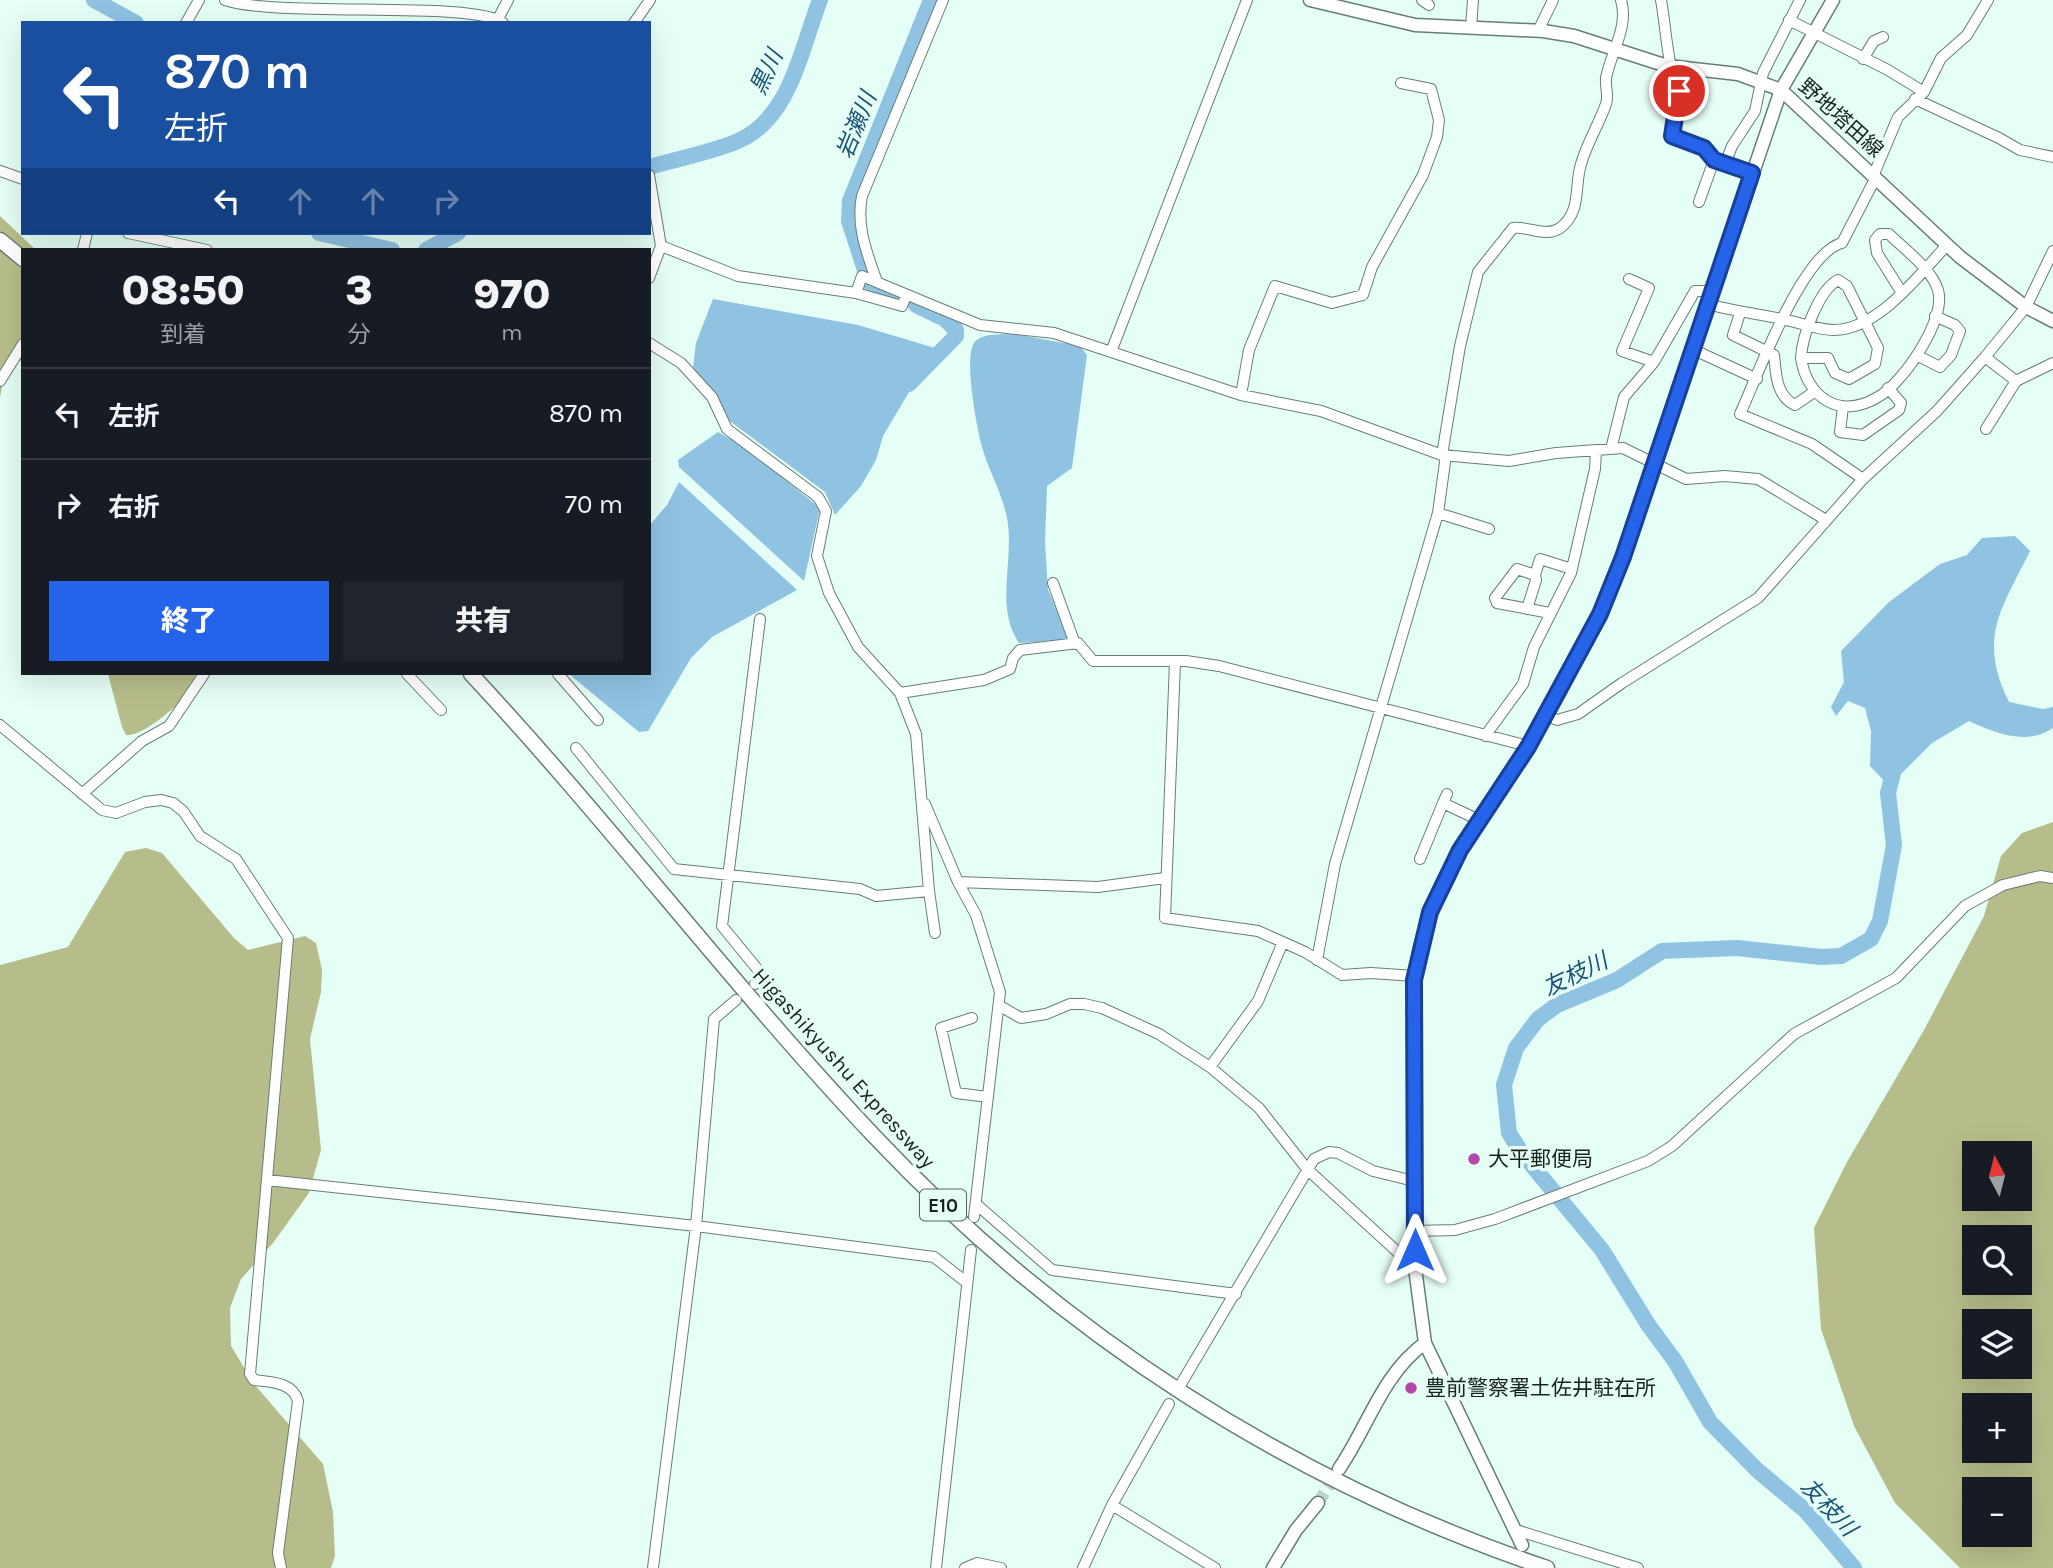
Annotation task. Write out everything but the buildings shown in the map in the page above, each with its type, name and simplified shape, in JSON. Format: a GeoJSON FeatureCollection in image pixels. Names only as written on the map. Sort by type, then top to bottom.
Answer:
{"type":"FeatureCollection","features":[{"type":"Feature","properties":{"kind":"highway"},"geometry":{"type":"LineString","coordinates":[[0,240],[21,257]]}},
{"type":"Feature","properties":{"kind":"highway","name":"Higashikyushu Expressway"},"geometry":{"type":"LineString","coordinates":[[472,675],[579,793],[823,1081],[932,1195],[1031,1284],[1117,1350],[1184,1396],[1304,1466],[1424,1522],[1547,1568]]}},
{"type":"Feature","properties":{"kind":"main road","name":"野地塔田線"},"geometry":{"type":"LineString","coordinates":[[1310,0],[1348,5],[1415,25],[1538,31],[1574,36],[1677,68],[1738,74],[1781,90],[1947,245],[2026,307],[2053,321]]}},
{"type":"Feature","properties":{"kind":"main road"},"geometry":{"type":"LineString","coordinates":[[1522,1545],[1425,1343],[1415,1268],[1415,976],[1430,912],[1460,850],[1528,747],[1600,614],[1781,90],[1833,0]]}},
{"type":"Feature","properties":{"kind":"main road"},"geometry":{"type":"LineString","coordinates":[[1339,1469],[1391,1378],[1407,1356],[1425,1343]]}},
{"type":"Feature","properties":{"kind":"main road"},"geometry":{"type":"LineString","coordinates":[[1273,1568],[1296,1530],[1318,1503]]}},
{"type":"Feature","properties":{"kind":"street"},"geometry":{"type":"LineString","coordinates":[[187,21],[199,0]]}},
{"type":"Feature","properties":{"kind":"street"},"geometry":{"type":"LineString","coordinates":[[225,0],[238,5],[281,8],[372,1],[455,8],[501,20],[508,0]]}},
{"type":"Feature","properties":{"kind":"street"},"geometry":{"type":"LineString","coordinates":[[635,21],[650,0]]}},
{"type":"Feature","properties":{"kind":"street"},"geometry":{"type":"LineString","coordinates":[[877,282],[861,232],[859,213],[863,196],[943,0]]}},
{"type":"Feature","properties":{"kind":"street"},"geometry":{"type":"LineString","coordinates":[[1111,352],[1247,0]]}},
{"type":"Feature","properties":{"kind":"street"},"geometry":{"type":"LineString","coordinates":[[1471,28],[1473,0]]}},
{"type":"Feature","properties":{"kind":"street"},"geometry":{"type":"LineString","coordinates":[[1538,31],[1553,0]]}},
{"type":"Feature","properties":{"kind":"street"},"geometry":{"type":"LineString","coordinates":[[1317,960],[1335,864],[1383,708],[1438,513],[1460,346],[1478,272],[1513,228],[1547,233],[1559,229],[1571,217],[1576,201],[1580,165],[1607,101],[1606,79],[1617,48],[1624,11],[1621,0]]}},
{"type":"Feature","properties":{"kind":"street"},"geometry":{"type":"LineString","coordinates":[[1661,0],[1665,12],[1665,42],[1677,68],[1672,136],[1704,148],[1714,160],[1752,173]]}},
{"type":"Feature","properties":{"kind":"street"},"geometry":{"type":"LineString","coordinates":[[1725,164],[1731,146],[1755,111],[1762,82],[1800,0]]}},
{"type":"Feature","properties":{"kind":"street"},"geometry":{"type":"LineString","coordinates":[[1863,479],[1812,444],[1740,414],[1806,273],[1830,246],[1842,243],[1875,175],[1898,117],[1919,96],[1941,58],[1967,35],[1988,0]]}},
{"type":"Feature","properties":{"kind":"street"},"geometry":{"type":"LineString","coordinates":[[1789,20],[1863,59],[1919,96],[2020,150],[2053,157]]}},
{"type":"Feature","properties":{"kind":"street"},"geometry":{"type":"LineString","coordinates":[[1863,59],[1874,41],[1883,37]]}},
{"type":"Feature","properties":{"kind":"street"},"geometry":{"type":"LineString","coordinates":[[1241,396],[1249,350],[1275,286],[1332,303],[1363,295],[1372,267],[1423,175],[1437,137],[1439,120],[1431,89],[1401,83]]}},
{"type":"Feature","properties":{"kind":"street"},"geometry":{"type":"LineString","coordinates":[[1699,202],[1714,160]]}},
{"type":"Feature","properties":{"kind":"street"},"geometry":{"type":"LineString","coordinates":[[0,171],[21,178]]}},
{"type":"Feature","properties":{"kind":"street"},"geometry":{"type":"LineString","coordinates":[[651,188],[661,246],[651,273]]}},
{"type":"Feature","properties":{"kind":"street"},"geometry":{"type":"LineString","coordinates":[[1801,358],[1828,358],[1835,373],[1841,378],[1860,375],[1879,357],[1847,286],[1838,280],[1830,284],[1808,326],[1801,358],[1803,373],[1814,392],[1828,402],[1843,406],[1878,397],[1918,356],[1935,316],[1939,293],[1935,281],[1925,269],[1889,234],[1880,234],[1875,240],[1877,253],[1902,293]]}},
{"type":"Feature","properties":{"kind":"street"},"geometry":{"type":"LineString","coordinates":[[137,235],[199,248]]}},
{"type":"Feature","properties":{"kind":"street"},"geometry":{"type":"LineString","coordinates":[[1611,449],[1624,397],[1654,362],[1695,291],[1740,313],[1834,330],[1865,321],[1902,293],[1947,245]]}},
{"type":"Feature","properties":{"kind":"street"},"geometry":{"type":"LineString","coordinates":[[661,246],[738,276],[856,293],[902,306],[906,296]]}},
{"type":"Feature","properties":{"kind":"street"},"geometry":{"type":"LineString","coordinates":[[1545,715],[1557,720],[1578,714],[1622,683],[1758,598],[1863,479],[1937,411],[1985,358],[2026,307],[2053,251]]}},
{"type":"Feature","properties":{"kind":"street"},"geometry":{"type":"LineString","coordinates":[[856,293],[862,276],[979,325],[1054,332],[1241,396],[1321,411],[1444,455],[1508,461],[1556,453],[1623,448],[1653,466],[1685,479],[1725,476],[1758,479],[1826,520]]}},
{"type":"Feature","properties":{"kind":"street"},"geometry":{"type":"LineString","coordinates":[[1629,279],[1649,288],[1622,351],[1654,362]]}},
{"type":"Feature","properties":{"kind":"street"},"geometry":{"type":"LineString","coordinates":[[1740,313],[1733,335],[1774,355],[1779,389],[1786,401],[1794,405],[1814,392]]}},
{"type":"Feature","properties":{"kind":"street"},"geometry":{"type":"LineString","coordinates":[[1918,356],[1940,367],[1951,355],[1960,331],[1955,325],[1935,316]]}},
{"type":"Feature","properties":{"kind":"street"},"geometry":{"type":"LineString","coordinates":[[651,345],[681,363],[712,397],[727,429],[818,497],[826,511],[817,556],[829,593],[858,646],[900,693],[916,734],[924,802],[921,827],[935,933]]}},
{"type":"Feature","properties":{"kind":"street"},"geometry":{"type":"LineString","coordinates":[[0,381],[21,347]]}},
{"type":"Feature","properties":{"kind":"street"},"geometry":{"type":"LineString","coordinates":[[1692,349],[1757,379]]}},
{"type":"Feature","properties":{"kind":"street"},"geometry":{"type":"LineString","coordinates":[[1985,358],[2016,381]]}},
{"type":"Feature","properties":{"kind":"street"},"geometry":{"type":"LineString","coordinates":[[1986,429],[2016,381],[2053,363]]}},
{"type":"Feature","properties":{"kind":"street"},"geometry":{"type":"LineString","coordinates":[[1843,406],[1840,432],[1863,435],[1899,410],[1901,403],[1888,388]]}},
{"type":"Feature","properties":{"kind":"street"},"geometry":{"type":"LineString","coordinates":[[1485,736],[1523,684],[1534,647],[1572,569],[1595,469],[1595,450]]}},
{"type":"Feature","properties":{"kind":"street"},"geometry":{"type":"LineString","coordinates":[[1438,513],[1489,529]]}},
{"type":"Feature","properties":{"kind":"street"},"geometry":{"type":"LineString","coordinates":[[1527,609],[1540,559],[1572,569]]}},
{"type":"Feature","properties":{"kind":"street"},"geometry":{"type":"LineString","coordinates":[[1535,575],[1517,569],[1495,598],[1497,603],[1550,613]]}},
{"type":"Feature","properties":{"kind":"street"},"geometry":{"type":"LineString","coordinates":[[1053,583],[1075,644]]}},
{"type":"Feature","properties":{"kind":"street"},"geometry":{"type":"LineString","coordinates":[[755,984],[763,976],[722,926],[760,619]]}},
{"type":"Feature","properties":{"kind":"street"},"geometry":{"type":"LineString","coordinates":[[900,693],[984,680],[1010,669],[1013,658],[1020,650],[1078,643],[1093,661],[1175,662],[1219,666],[1528,747]]}},
{"type":"Feature","properties":{"kind":"street"},"geometry":{"type":"LineString","coordinates":[[1175,662],[1165,918],[1258,931],[1342,975],[1371,973],[1415,976]]}},
{"type":"Feature","properties":{"kind":"street"},"geometry":{"type":"LineString","coordinates":[[82,794],[142,741],[169,726],[203,675]]}},
{"type":"Feature","properties":{"kind":"street"},"geometry":{"type":"LineString","coordinates":[[408,675],[441,710]]}},
{"type":"Feature","properties":{"kind":"street"},"geometry":{"type":"LineString","coordinates":[[559,675],[598,720]]}},
{"type":"Feature","properties":{"kind":"street"},"geometry":{"type":"LineString","coordinates":[[0,725],[102,810],[116,813],[145,802],[161,800],[173,803],[200,836],[236,859],[288,938],[250,1374],[254,1380],[288,1387],[296,1393],[298,1401],[278,1553],[281,1568]]}},
{"type":"Feature","properties":{"kind":"street"},"geometry":{"type":"LineString","coordinates":[[576,748],[674,869],[860,889],[877,896],[929,891]]}},
{"type":"Feature","properties":{"kind":"street"},"geometry":{"type":"LineString","coordinates":[[1420,859],[1445,799],[1479,820]]}},
{"type":"Feature","properties":{"kind":"street"},"geometry":{"type":"LineString","coordinates":[[924,802],[958,882],[976,915],[1000,992],[974,1217]]}},
{"type":"Feature","properties":{"kind":"street"},"geometry":{"type":"LineString","coordinates":[[1415,1231],[1455,1230],[1520,1209],[1648,1161],[1672,1146],[1794,1034],[1896,978],[1965,906],[2003,885],[2040,876],[2053,878]]}},
{"type":"Feature","properties":{"kind":"street"},"geometry":{"type":"LineString","coordinates":[[958,882],[1098,887],[1165,877]]}},
{"type":"Feature","properties":{"kind":"street"},"geometry":{"type":"LineString","coordinates":[[1210,1067],[1258,1001],[1283,942]]}},
{"type":"Feature","properties":{"kind":"street"},"geometry":{"type":"LineString","coordinates":[[653,1568],[696,1226],[714,1019],[736,1000]]}},
{"type":"Feature","properties":{"kind":"street"},"geometry":{"type":"LineString","coordinates":[[1000,1006],[1021,1018],[1046,1014],[1070,1004],[1102,1008],[1159,1034],[1210,1067],[1259,1108],[1307,1169],[1415,1268]]}},
{"type":"Feature","properties":{"kind":"street"},"geometry":{"type":"LineString","coordinates":[[972,1018],[942,1028],[956,1093],[988,1097]]}},
{"type":"Feature","properties":{"kind":"street"},"geometry":{"type":"LineString","coordinates":[[1181,1384],[1314,1159],[1329,1152],[1373,1171],[1414,1181]]}},
{"type":"Feature","properties":{"kind":"street"},"geometry":{"type":"LineString","coordinates":[[267,1180],[696,1226],[934,1257],[966,1282]]}},
{"type":"Feature","properties":{"kind":"street"},"geometry":{"type":"LineString","coordinates":[[976,1204],[1052,1270],[1236,1294]]}},
{"type":"Feature","properties":{"kind":"street"},"geometry":{"type":"LineString","coordinates":[[936,1568],[971,1250]]}},
{"type":"Feature","properties":{"kind":"street"},"geometry":{"type":"LineString","coordinates":[[1083,1568],[1112,1505],[1169,1404]]}},
{"type":"Feature","properties":{"kind":"street"},"geometry":{"type":"LineString","coordinates":[[1112,1505],[1215,1568]]}},
{"type":"Feature","properties":{"kind":"street"},"geometry":{"type":"LineString","coordinates":[[1516,1530],[1639,1568]]}},
{"type":"Feature","properties":{"kind":"street"},"geometry":{"type":"LineString","coordinates":[[965,1568],[977,1563],[1001,1568]]}},
{"type":"Feature","properties":{"kind":"green space"},"geometry":{"type":"Polygon","coordinates":[[[0,216],[34,248],[21,248],[21,360],[14,362],[4,378],[0,397],[0,216]]]}},
{"type":"Feature","properties":{"kind":"green space"},"geometry":{"type":"Polygon","coordinates":[[[108,675],[208,675],[181,701],[145,729],[126,735],[108,675]]]}},
{"type":"Feature","properties":{"kind":"green space"},"geometry":{"type":"Polygon","coordinates":[[[2053,822],[2053,1568],[1960,1568],[1895,1503],[1854,1426],[1821,1329],[1814,1228],[1847,1162],[1924,1030],[1984,916],[2001,856],[2022,833],[2053,822]]]}},
{"type":"Feature","properties":{"kind":"green space"},"geometry":{"type":"Polygon","coordinates":[[[146,848],[162,853],[234,938],[248,950],[305,936],[316,943],[322,970],[321,992],[310,1039],[321,1150],[309,1193],[273,1243],[241,1279],[230,1308],[231,1346],[254,1384],[323,1464],[333,1512],[335,1556],[331,1568],[0,1568],[0,965],[68,947],[125,852],[146,848]]]}},
{"type":"Feature","properties":{"kind":"water"},"geometry":{"type":"Polygon","coordinates":[[[713,299],[858,325],[935,348],[907,380],[912,387],[883,436],[876,460],[861,486],[835,515],[825,492],[727,419],[717,397],[693,368],[696,343],[713,299]]]}},
{"type":"Feature","properties":{"kind":"water"},"geometry":{"type":"Polygon","coordinates":[[[999,334],[1015,334],[1080,346],[1087,355],[1072,468],[1047,486],[1045,542],[1048,590],[1068,640],[1019,643],[1008,614],[1007,518],[981,443],[970,362],[971,351],[978,339],[999,334]]]}},
{"type":"Feature","properties":{"kind":"water"},"geometry":{"type":"Polygon","coordinates":[[[718,432],[746,448],[820,508],[804,581],[679,467],[678,460],[718,432]]]}},
{"type":"Feature","properties":{"kind":"water"},"geometry":{"type":"Polygon","coordinates":[[[679,482],[797,590],[712,637],[691,658],[648,731],[639,732],[570,675],[651,675],[651,524],[667,505],[679,482]]]}},
{"type":"Feature","properties":{"kind":"water"},"geometry":{"type":"Polygon","coordinates":[[[2015,536],[2030,551],[2010,590],[1997,624],[1995,659],[2009,702],[2043,709],[2053,707],[2053,728],[2033,736],[2022,737],[1989,730],[1969,721],[1932,743],[1889,786],[1870,766],[1871,731],[1865,708],[1848,701],[1836,716],[1831,707],[1844,682],[1841,651],[1889,602],[1940,564],[1967,555],[1982,538],[2015,536]]]}},
{"type":"Feature","properties":{"kind":"waterway","name":"黒川"},"geometry":{"type":"LineString","coordinates":[[94,0],[132,21]]}},
{"type":"Feature","properties":{"kind":"waterway","name":"黒川"},"geometry":{"type":"LineString","coordinates":[[651,166],[728,145],[756,130],[770,116],[792,80],[820,0]]}},
{"type":"Feature","properties":{"kind":"waterway","name":"岩瀬川"},"geometry":{"type":"LineString","coordinates":[[865,270],[849,221],[850,201],[931,0]]}},
{"type":"Feature","properties":{"kind":"waterway","name":"黒川"},"geometry":{"type":"LineString","coordinates":[[328,235],[383,248]]}},
{"type":"Feature","properties":{"kind":"waterway","name":"黒川"},"geometry":{"type":"LineString","coordinates":[[430,248],[454,235]]}},
{"type":"Feature","properties":{"kind":"waterway","name":"岩瀬川"},"geometry":{"type":"LineString","coordinates":[[871,284],[894,295]]}},
{"type":"Feature","properties":{"kind":"waterway","name":"岩瀬川"},"geometry":{"type":"LineString","coordinates":[[909,384],[956,336],[956,330],[945,319],[916,305]]}},
{"type":"Feature","properties":{"kind":"waterway","name":"友枝川"},"geometry":{"type":"LineString","coordinates":[[1854,1568],[1806,1511],[1757,1470],[1710,1422],[1675,1361],[1649,1326],[1602,1250],[1521,1152],[1509,1133],[1504,1085],[1516,1048],[1538,1019],[1557,1005],[1617,980],[1662,951],[1737,948],[1821,957],[1841,956],[1871,939],[1880,921],[1894,845],[1888,793],[1895,765]]}},
{"type":"Feature","properties":{"kind":"tunnel"},"geometry":{"type":"LineString","coordinates":[[1318,1503],[1339,1470]]}},
{"type":"Feature","properties":{"kind":"place","name":"大平郵便局"},"geometry":{"type":"Point","coordinates":[1474,1159]}},
{"type":"Feature","properties":{"kind":"place","name":"豊前警察署土佐井駐在所"},"geometry":{"type":"Point","coordinates":[1411,1388]}},
{"type":"Feature","properties":{"kind":"route"},"geometry":{"type":"LineString","coordinates":[[1415,1250],[1414,980],[1430,912],[1460,850],[1503,781],[1528,747],[1600,614],[1623,557],[1752,173],[1714,160],[1704,148],[1672,136],[1679,91]]}}]}
